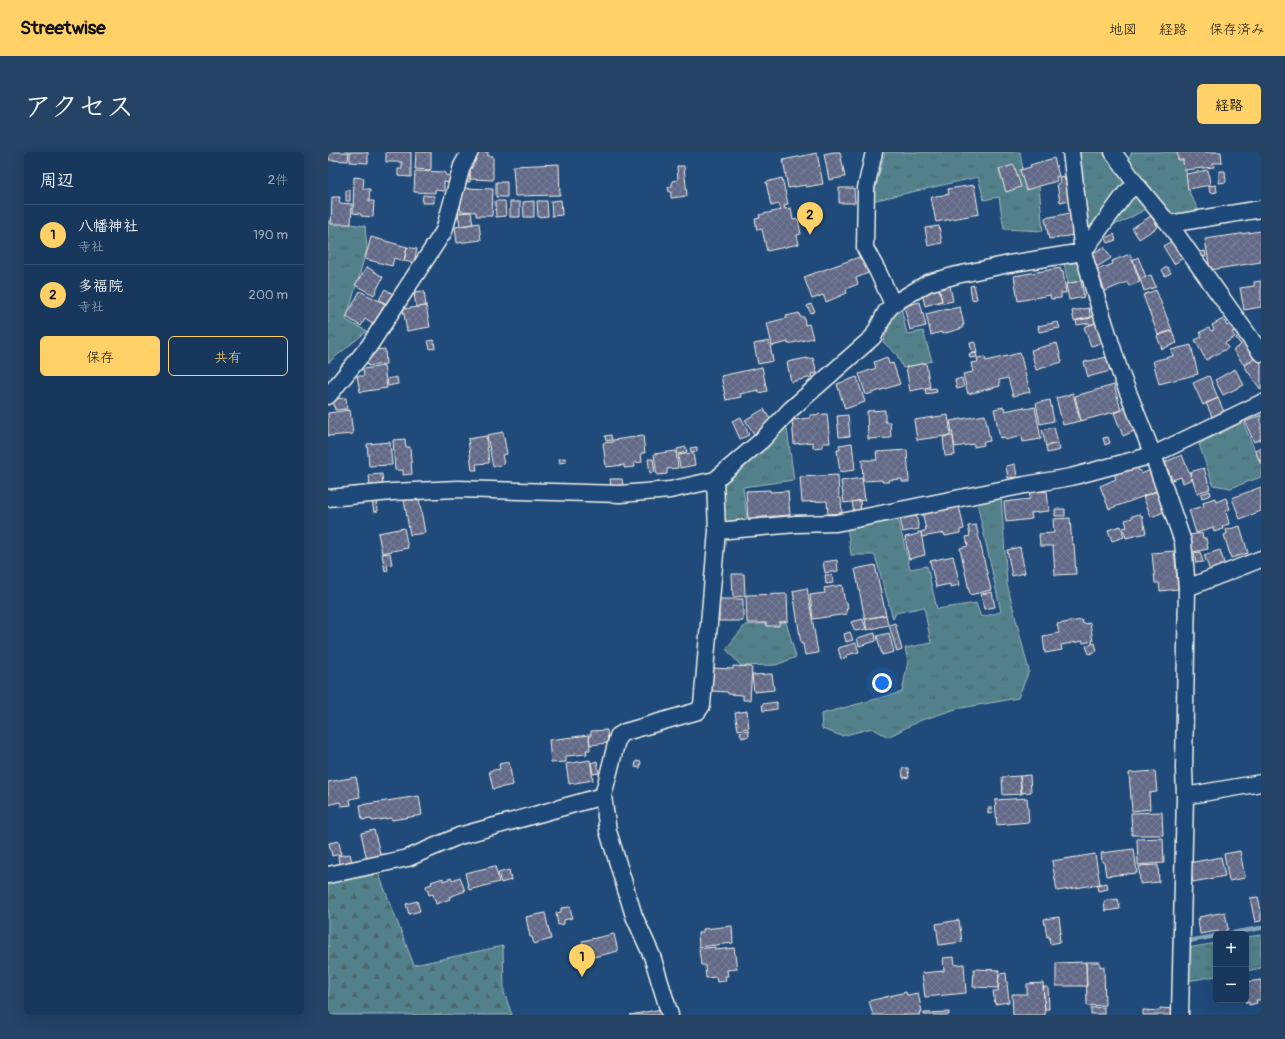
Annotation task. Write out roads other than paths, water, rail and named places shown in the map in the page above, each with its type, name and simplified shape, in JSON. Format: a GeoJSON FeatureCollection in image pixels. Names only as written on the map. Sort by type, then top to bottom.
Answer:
{"type":"FeatureCollection","features":[{"type":"Feature","properties":{"kind":"street"},"geometry":{"type":"LineString","coordinates":[[328,396],[369,346],[444,231],[462,166],[470,152]]}},
{"type":"Feature","properties":{"kind":"street"},"geometry":{"type":"LineString","coordinates":[[874,152],[866,188],[866,248],[893,304]]}},
{"type":"Feature","properties":{"kind":"street"},"geometry":{"type":"LineString","coordinates":[[1071,152],[1083,252],[1120,372],[1153,455],[1183,542],[1187,588],[1184,768],[1185,796],[1180,1015]]}},
{"type":"Feature","properties":{"kind":"street"},"geometry":{"type":"LineString","coordinates":[[1121,156],[1136,184],[1169,224],[1261,353]]}},
{"type":"Feature","properties":{"kind":"street"},"geometry":{"type":"LineString","coordinates":[[328,498],[392,492],[458,489],[620,494],[670,490],[715,480],[762,440],[790,410],[873,337],[886,312],[893,304],[928,283],[949,277],[1009,264],[1083,252],[1125,194],[1136,184]]}},
{"type":"Feature","properties":{"kind":"street"},"geometry":{"type":"LineString","coordinates":[[1169,224],[1261,209]]}},
{"type":"Feature","properties":{"kind":"street"},"geometry":{"type":"LineString","coordinates":[[717,531],[796,524],[836,523],[1024,484],[1071,477],[1153,455],[1261,403]]}},
{"type":"Feature","properties":{"kind":"street"},"geometry":{"type":"LineString","coordinates":[[670,1015],[652,956],[634,916],[608,831],[603,796],[618,736],[626,732],[698,711],[702,705],[713,562],[717,531],[715,480]]}},
{"type":"Feature","properties":{"kind":"street"},"geometry":{"type":"LineString","coordinates":[[1187,588],[1261,558]]}},
{"type":"Feature","properties":{"kind":"street"},"geometry":{"type":"LineString","coordinates":[[1185,796],[1261,782]]}},
{"type":"Feature","properties":{"kind":"street"},"geometry":{"type":"LineString","coordinates":[[328,874],[408,858],[459,836],[603,796]]}},
{"type":"Feature","properties":{"kind":"waterway"},"geometry":{"type":"LineString","coordinates":[[1244,931],[1261,928]]}},
{"type":"Feature","properties":{"kind":"waterway"},"geometry":{"type":"LineString","coordinates":[[1189,941],[1213,937]]}},
{"type":"Feature","properties":{"kind":"place","name":"多福院"},"geometry":{"type":"Point","coordinates":[810,235]}},
{"type":"Feature","properties":{"kind":"place","name":"八幡神社"},"geometry":{"type":"Point","coordinates":[582,977]}}]}
